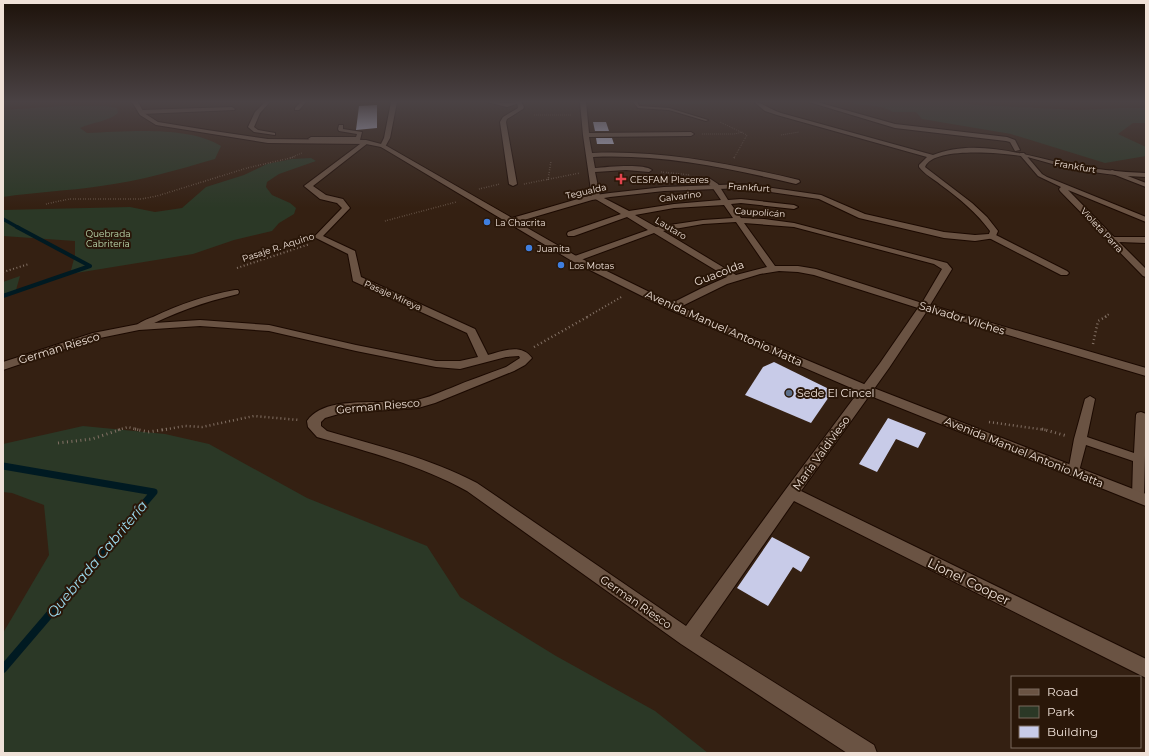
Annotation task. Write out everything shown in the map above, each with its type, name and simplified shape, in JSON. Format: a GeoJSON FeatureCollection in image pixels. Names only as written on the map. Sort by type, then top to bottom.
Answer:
{"type":"FeatureCollection","features":[{"type":"Feature","properties":{"kind":"street","name":"Avenida Manuel Antonio Matta"},"geometry":{"type":"LineString","coordinates":[[232,137],[274,141],[313,139],[362,141],[383,146],[576,259],[672,307],[867,390],[1142,498]]}},
{"type":"Feature","properties":{"kind":"street"},"geometry":{"type":"LineString","coordinates":[[302,137],[362,141]]}},
{"type":"Feature","properties":{"kind":"street"},"geometry":{"type":"LineString","coordinates":[[383,146],[387,137]]}},
{"type":"Feature","properties":{"kind":"street"},"geometry":{"type":"LineString","coordinates":[[505,137],[513,184]]}},
{"type":"Feature","properties":{"kind":"street"},"geometry":{"type":"LineString","coordinates":[[586,137],[590,154],[593,188],[596,197]]}},
{"type":"Feature","properties":{"kind":"street"},"geometry":{"type":"LineString","coordinates":[[862,137],[933,157]]}},
{"type":"Feature","properties":{"kind":"street"},"geometry":{"type":"LineString","coordinates":[[992,137],[1013,141],[1019,152],[1040,175],[1146,220]]}},
{"type":"Feature","properties":{"kind":"street"},"geometry":{"type":"LineString","coordinates":[[324,239],[318,237],[346,208],[340,201],[323,197],[308,186],[362,141]]}},
{"type":"Feature","properties":{"kind":"street","name":"Frankfurt"},"geometry":{"type":"LineString","coordinates":[[933,157],[946,153],[966,150],[1019,152],[1073,167],[1146,175]]}},
{"type":"Feature","properties":{"kind":"street"},"geometry":{"type":"LineString","coordinates":[[590,154],[650,156],[728,166],[796,182]]}},
{"type":"Feature","properties":{"kind":"street"},"geometry":{"type":"LineString","coordinates":[[933,157],[924,162],[921,166],[923,170],[943,182],[986,220],[994,230],[992,236],[1064,273]]}},
{"type":"Feature","properties":{"kind":"street"},"geometry":{"type":"LineString","coordinates":[[592,170],[626,168],[649,170]]}},
{"type":"Feature","properties":{"kind":"street"},"geometry":{"type":"LineString","coordinates":[[1112,172],[1146,185]]}},
{"type":"Feature","properties":{"kind":"street"},"geometry":{"type":"LineString","coordinates":[[707,179],[715,186],[737,220],[775,269]]}},
{"type":"Feature","properties":{"kind":"street","name":"Violeta Parra"},"geometry":{"type":"LineString","coordinates":[[1059,184],[1146,274]]}},
{"type":"Feature","properties":{"kind":"street","name":"Frankfurt"},"geometry":{"type":"LineString","coordinates":[[715,186],[744,186],[813,195],[832,201],[862,216],[876,220],[951,236],[975,238],[992,236]]}},
{"type":"Feature","properties":{"kind":"street","name":"Tegualda"},"geometry":{"type":"LineString","coordinates":[[512,221],[596,197],[636,192],[715,186]]}},
{"type":"Feature","properties":{"kind":"street","name":"Lautaro"},"geometry":{"type":"LineString","coordinates":[[596,197],[656,230],[735,278]]}},
{"type":"Feature","properties":{"kind":"street","name":"Galvarino"},"geometry":{"type":"LineString","coordinates":[[571,234],[628,214],[674,206],[725,201],[753,202],[794,207]]}},
{"type":"Feature","properties":{"kind":"street","name":"Caupolicán"},"geometry":{"type":"LineString","coordinates":[[576,259],[656,230],[703,222],[737,220],[764,221],[794,225],[937,262],[944,266]]}},
{"type":"Feature","properties":{"kind":"street","name":"Pasaje Mireya"},"geometry":{"type":"LineString","coordinates":[[324,239],[352,253],[356,279],[470,331],[486,360]]}},
{"type":"Feature","properties":{"kind":"street"},"geometry":{"type":"LineString","coordinates":[[1111,239],[1146,240]]}},
{"type":"Feature","properties":{"kind":"street","name":"María Valdivieso"},"geometry":{"type":"LineString","coordinates":[[688,638],[925,307],[947,269],[944,266]]}},
{"type":"Feature","properties":{"kind":"street","name":"Guacolda"},"geometry":{"type":"LineString","coordinates":[[672,307],[690,297],[735,278],[752,272],[775,269]]}},
{"type":"Feature","properties":{"kind":"street","name":"Salvador Vilches"},"geometry":{"type":"LineString","coordinates":[[775,269],[806,269],[925,307],[1146,372]]}},
{"type":"Feature","properties":{"kind":"street","name":"German Riesco"},"geometry":{"type":"LineString","coordinates":[[3,366],[93,336],[139,327],[200,323],[269,328],[356,348],[436,364],[460,365],[516,352],[523,354],[526,358],[521,363],[510,369],[432,401],[409,406],[338,409],[322,413],[314,421],[315,427],[322,434],[431,466],[453,475],[688,638],[866,753]]}},
{"type":"Feature","properties":{"kind":"street","name":"Lionel Cooper"},"geometry":{"type":"LineString","coordinates":[[791,493],[1146,669]]}},
{"type":"Feature","properties":{"kind":"lane"},"geometry":{"type":"LineString","coordinates":[[139,327],[177,309],[220,295],[235,292]]}},
{"type":"Feature","properties":{"kind":"lane"},"geometry":{"type":"LineString","coordinates":[[1074,472],[1090,399]]}},
{"type":"Feature","properties":{"kind":"lane"},"geometry":{"type":"LineString","coordinates":[[1141,415],[1139,459],[1142,498]]}},
{"type":"Feature","properties":{"kind":"lane"},"geometry":{"type":"LineString","coordinates":[[1080,440],[1139,459]]}},
{"type":"Feature","properties":{"kind":"path"},"geometry":{"type":"LineString","coordinates":[[728,166],[746,137]]}},
{"type":"Feature","properties":{"kind":"path"},"geometry":{"type":"LineString","coordinates":[[46,204],[69,199],[141,199],[157,196],[246,168],[297,156],[313,139]]}},
{"type":"Feature","properties":{"kind":"path"},"geometry":{"type":"LineString","coordinates":[[548,180],[551,161]]}},
{"type":"Feature","properties":{"kind":"path"},"geometry":{"type":"LineString","coordinates":[[463,193],[496,184],[519,185],[592,170]]}},
{"type":"Feature","properties":{"kind":"path"},"geometry":{"type":"LineString","coordinates":[[649,170],[693,176]]}},
{"type":"Feature","properties":{"kind":"path"},"geometry":{"type":"LineString","coordinates":[[385,221],[472,198]]}},
{"type":"Feature","properties":{"kind":"path","name":"Pasaje R. Aquino"},"geometry":{"type":"LineString","coordinates":[[237,268],[324,239]]}},
{"type":"Feature","properties":{"kind":"path"},"geometry":{"type":"LineString","coordinates":[[3,272],[29,264]]}},
{"type":"Feature","properties":{"kind":"path"},"geometry":{"type":"LineString","coordinates":[[523,354],[636,289]]}},
{"type":"Feature","properties":{"kind":"path"},"geometry":{"type":"LineString","coordinates":[[1091,356],[1098,321],[1109,314]]}},
{"type":"Feature","properties":{"kind":"path"},"geometry":{"type":"LineString","coordinates":[[58,443],[92,439],[109,432],[128,427],[148,432],[178,427],[202,427],[254,416],[314,421]]}},
{"type":"Feature","properties":{"kind":"path"},"geometry":{"type":"LineString","coordinates":[[982,421],[1040,428],[1080,440]]}},
{"type":"Feature","properties":{"kind":"green space"},"geometry":{"type":"Polygon","coordinates":[[[3,137],[200,137],[221,146],[215,159],[144,178],[89,188],[3,197],[3,137]]]}},
{"type":"Feature","properties":{"kind":"green space"},"geometry":{"type":"Polygon","coordinates":[[[1022,137],[1125,137],[1146,147],[1146,156],[1105,163],[1022,137]]]}},
{"type":"Feature","properties":{"kind":"green space","name":"Quebrada Cabritería"},"geometry":{"type":"Polygon","coordinates":[[[311,158],[316,161],[279,174],[267,182],[266,187],[272,195],[290,203],[296,208],[294,214],[279,223],[272,231],[234,240],[193,254],[70,274],[75,255],[75,241],[3,236],[3,210],[130,207],[155,212],[182,208],[206,187],[244,175],[267,164],[292,159],[311,158]]]}},
{"type":"Feature","properties":{"kind":"green space"},"geometry":{"type":"Polygon","coordinates":[[[20,276],[16,290],[3,295],[3,282],[20,276]]]}},
{"type":"Feature","properties":{"kind":"green space"},"geometry":{"type":"Polygon","coordinates":[[[83,426],[165,434],[209,444],[307,498],[427,546],[460,597],[556,656],[655,711],[708,753],[3,753],[3,633],[49,555],[44,505],[12,493],[3,492],[3,444],[83,426]]]}},
{"type":"Feature","properties":{"kind":"building"},"geometry":{"type":"Polygon","coordinates":[[[596,138],[612,138],[614,144],[597,144],[596,138]]]}},
{"type":"Feature","properties":{"kind":"building","name":"Sede El Cincel"},"geometry":{"type":"Polygon","coordinates":[[[774,362],[833,391],[811,423],[745,395],[763,367],[774,362]]]}},
{"type":"Feature","properties":{"kind":"building"},"geometry":{"type":"Polygon","coordinates":[[[888,418],[926,433],[918,448],[896,439],[877,472],[859,464],[888,418]]]}},
{"type":"Feature","properties":{"kind":"building"},"geometry":{"type":"Polygon","coordinates":[[[772,537],[810,557],[801,572],[793,567],[768,606],[737,588],[772,537]]]}},
{"type":"Feature","properties":{"kind":"waterway","name":"Quebrada Cabritería"},"geometry":{"type":"LineString","coordinates":[[3,219],[19,228]]}},
{"type":"Feature","properties":{"kind":"waterway","name":"Quebrada Cabritería"},"geometry":{"type":"LineString","coordinates":[[3,296],[90,266],[17,227]]}},
{"type":"Feature","properties":{"kind":"waterway","name":"Quebrada Cabritería"},"geometry":{"type":"LineString","coordinates":[[3,466],[154,492],[84,574]]}},
{"type":"Feature","properties":{"kind":"waterway","name":"Quebrada Cabritería"},"geometry":{"type":"LineString","coordinates":[[3,669],[85,573]]}},
{"type":"Feature","properties":{"kind":"place","name":"CESFAM Placeres"},"geometry":{"type":"Point","coordinates":[621,179]}},
{"type":"Feature","properties":{"kind":"place","name":"La Chacrita"},"geometry":{"type":"Point","coordinates":[487,222]}},
{"type":"Feature","properties":{"kind":"place","name":"Juanita"},"geometry":{"type":"Point","coordinates":[529,248]}},
{"type":"Feature","properties":{"kind":"place","name":"Los Motas"},"geometry":{"type":"Point","coordinates":[561,265]}},
{"type":"Feature","properties":{"kind":"place","name":"Sede El Cincel"},"geometry":{"type":"Point","coordinates":[789,393]}}]}
